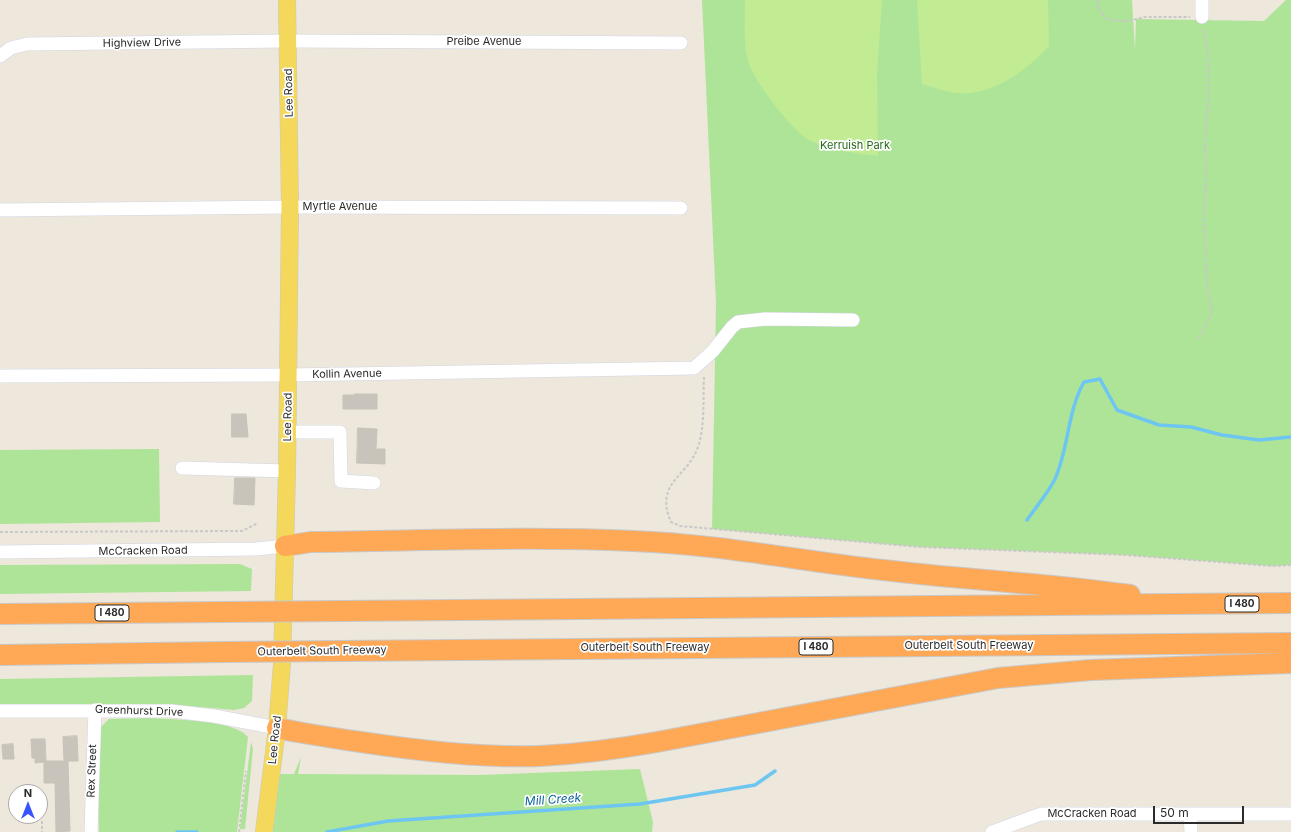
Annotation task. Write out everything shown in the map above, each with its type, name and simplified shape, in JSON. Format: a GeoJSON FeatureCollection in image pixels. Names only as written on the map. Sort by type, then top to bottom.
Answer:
{"type":"FeatureCollection","features":[{"type":"Feature","properties":{"kind":"highway"},"geometry":{"type":"LineString","coordinates":[[285,546],[311,542],[562,540],[635,541],[685,545],[956,578],[1081,588],[1193,604]]}},
{"type":"Feature","properties":{"kind":"highway","name":"I 480"},"geometry":{"type":"LineString","coordinates":[[0,614],[1291,603]]}},
{"type":"Feature","properties":{"kind":"highway","name":"Outerbelt South Freeway"},"geometry":{"type":"LineString","coordinates":[[0,655],[1291,643]]}},
{"type":"Feature","properties":{"kind":"highway"},"geometry":{"type":"LineString","coordinates":[[277,728],[317,736],[439,752],[514,756],[560,754],[607,750],[657,742],[998,678],[1085,670],[1291,662]]}},
{"type":"Feature","properties":{"kind":"main road","name":"Lee Road"},"geometry":{"type":"LineString","coordinates":[[264,832],[277,728],[282,664],[288,471],[290,207],[287,0]]}},
{"type":"Feature","properties":{"kind":"street"},"geometry":{"type":"LineString","coordinates":[[1196,17],[1202,0]]}},
{"type":"Feature","properties":{"kind":"street","name":"Preibe Avenue"},"geometry":{"type":"LineString","coordinates":[[288,41],[681,42]]}},
{"type":"Feature","properties":{"kind":"street","name":"Highview Drive"},"geometry":{"type":"LineString","coordinates":[[0,56],[10,48],[27,44],[288,41]]}},
{"type":"Feature","properties":{"kind":"street","name":"Myrtle Avenue"},"geometry":{"type":"LineString","coordinates":[[0,210],[290,207],[681,208]]}},
{"type":"Feature","properties":{"kind":"street"},"geometry":{"type":"LineString","coordinates":[[699,364],[713,351],[732,327],[738,322],[764,319],[853,320]]}},
{"type":"Feature","properties":{"kind":"street","name":"Kollin Avenue"},"geometry":{"type":"LineString","coordinates":[[0,376],[289,375],[699,364]]}},
{"type":"Feature","properties":{"kind":"street"},"geometry":{"type":"LineString","coordinates":[[288,432],[340,432],[341,481],[374,483]]}},
{"type":"Feature","properties":{"kind":"street"},"geometry":{"type":"LineString","coordinates":[[182,468],[288,471]]}},
{"type":"Feature","properties":{"kind":"street","name":"McCracken Road"},"geometry":{"type":"LineString","coordinates":[[0,552],[256,549],[285,546]]}},
{"type":"Feature","properties":{"kind":"street","name":"Greenhurst Drive"},"geometry":{"type":"LineString","coordinates":[[0,711],[95,710],[192,713],[235,719],[277,728]]}},
{"type":"Feature","properties":{"kind":"street","name":"Rex Street"},"geometry":{"type":"LineString","coordinates":[[91,832],[95,710]]}},
{"type":"Feature","properties":{"kind":"street","name":"McCracken Road"},"geometry":{"type":"LineString","coordinates":[[992,832],[1010,829],[1041,814],[1291,814]]}},
{"type":"Feature","properties":{"kind":"street"},"geometry":{"type":"LineString","coordinates":[[1190,814],[1190,832]]}},
{"type":"Feature","properties":{"kind":"path"},"geometry":{"type":"LineString","coordinates":[[1097,0],[1098,9],[1108,20],[1128,21],[1145,17],[1196,17],[1208,54],[1209,91],[1205,140],[1206,178],[1204,219],[1207,287],[1212,313],[1199,338]]}},
{"type":"Feature","properties":{"kind":"path"},"geometry":{"type":"LineString","coordinates":[[699,364],[703,415],[699,446],[692,460],[670,485],[667,495],[666,512],[671,522],[680,526],[920,547],[1126,555],[1272,566],[1291,565]]}},
{"type":"Feature","properties":{"kind":"path"},"geometry":{"type":"LineString","coordinates":[[0,532],[242,531],[258,523]]}},
{"type":"Feature","properties":{"kind":"path"},"geometry":{"type":"LineString","coordinates":[[239,832],[246,770]]}},
{"type":"Feature","properties":{"kind":"green space","name":"Kerruish Park"},"geometry":{"type":"Polygon","coordinates":[[[702,0],[1132,0],[1135,50],[1136,19],[1264,21],[1286,0],[1291,0],[1291,565],[1272,566],[1126,555],[920,547],[712,529],[716,303],[702,0]]]}},
{"type":"Feature","properties":{"kind":"green space","name":"Kerruish Park"},"geometry":{"type":"Polygon","coordinates":[[[745,0],[882,0],[877,74],[878,156],[842,151],[825,146],[809,140],[793,127],[765,92],[751,69],[746,54],[745,0]]]}},
{"type":"Feature","properties":{"kind":"green space"},"geometry":{"type":"Polygon","coordinates":[[[917,0],[1048,0],[1049,46],[1019,73],[982,91],[955,93],[922,84],[917,0]]]}},
{"type":"Feature","properties":{"kind":"green space"},"geometry":{"type":"Polygon","coordinates":[[[159,449],[160,522],[0,524],[0,450],[159,449]]]}},
{"type":"Feature","properties":{"kind":"green space"},"geometry":{"type":"Polygon","coordinates":[[[240,564],[252,569],[251,591],[0,594],[0,565],[240,564]]]}},
{"type":"Feature","properties":{"kind":"green space"},"geometry":{"type":"Polygon","coordinates":[[[253,675],[252,701],[244,708],[234,710],[164,704],[0,705],[0,679],[253,675]]]}},
{"type":"Feature","properties":{"kind":"green space"},"geometry":{"type":"Polygon","coordinates":[[[147,718],[186,720],[217,724],[241,731],[248,737],[237,832],[99,832],[98,794],[101,727],[109,719],[147,718]]]}},
{"type":"Feature","properties":{"kind":"green space"},"geometry":{"type":"Polygon","coordinates":[[[251,742],[253,749],[245,829],[240,829],[251,742]]]}},
{"type":"Feature","properties":{"kind":"green space"},"geometry":{"type":"Polygon","coordinates":[[[301,757],[298,774],[480,775],[640,769],[653,822],[652,832],[264,832],[272,774],[294,774],[301,757]]]}},
{"type":"Feature","properties":{"kind":"building"},"geometry":{"type":"Polygon","coordinates":[[[377,394],[377,409],[343,409],[343,395],[377,394]]]}},
{"type":"Feature","properties":{"kind":"building"},"geometry":{"type":"Polygon","coordinates":[[[232,414],[246,414],[248,437],[232,437],[232,414]]]}},
{"type":"Feature","properties":{"kind":"building"},"geometry":{"type":"Polygon","coordinates":[[[358,428],[377,429],[376,449],[385,449],[385,464],[357,463],[358,428]]]}},
{"type":"Feature","properties":{"kind":"building"},"geometry":{"type":"Polygon","coordinates":[[[235,478],[255,478],[254,505],[234,504],[235,478]]]}},
{"type":"Feature","properties":{"kind":"building"},"geometry":{"type":"Polygon","coordinates":[[[77,736],[78,761],[68,761],[70,831],[56,832],[55,783],[44,783],[44,762],[35,763],[35,758],[32,758],[31,739],[45,739],[46,761],[64,761],[63,737],[77,736]]]}},
{"type":"Feature","properties":{"kind":"building"},"geometry":{"type":"Polygon","coordinates":[[[13,744],[14,759],[3,759],[2,745],[13,744]]]}},
{"type":"Feature","properties":{"kind":"waterway"},"geometry":{"type":"LineString","coordinates":[[1027,520],[1052,484],[1060,467],[1074,405],[1084,382],[1100,379],[1117,410],[1159,425],[1191,427],[1222,435],[1259,440],[1291,437]]}},
{"type":"Feature","properties":{"kind":"waterway","name":"Mill Creek"},"geometry":{"type":"LineString","coordinates":[[327,832],[388,821],[640,804],[755,785],[775,771]]}},
{"type":"Feature","properties":{"kind":"waterway","name":"Mill Creek"},"geometry":{"type":"LineString","coordinates":[[177,832],[197,832]]}}]}
